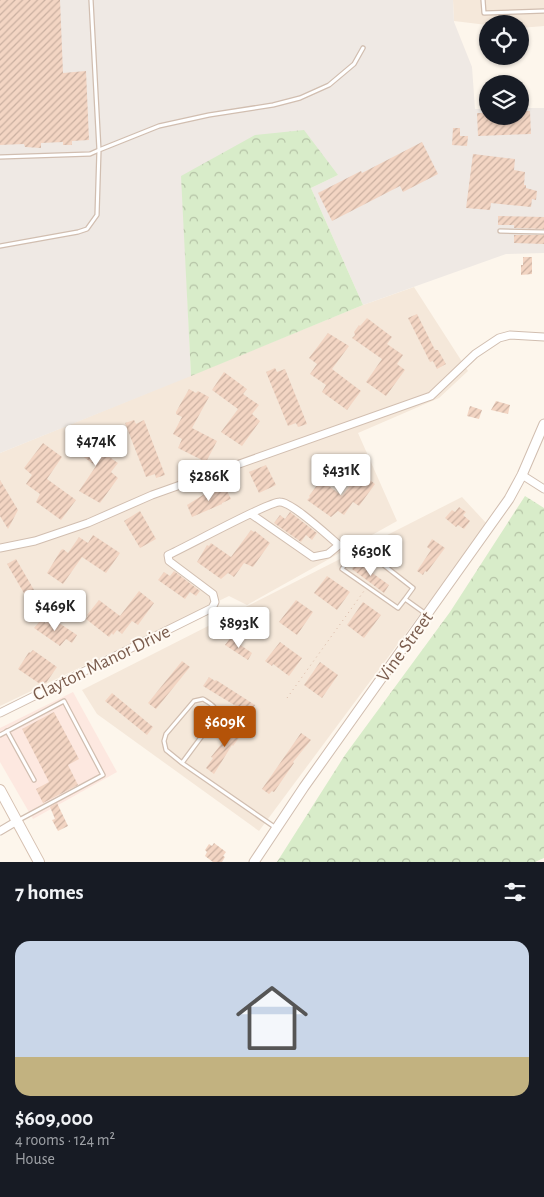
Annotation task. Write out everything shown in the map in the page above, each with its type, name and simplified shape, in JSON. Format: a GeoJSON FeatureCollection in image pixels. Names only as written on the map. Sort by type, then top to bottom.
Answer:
{"type":"FeatureCollection","features":[{"type":"Feature","properties":{"kind":"main road"},"geometry":{"type":"LineString","coordinates":[[0,790],[39,862]]}},
{"type":"Feature","properties":{"kind":"street"},"geometry":{"type":"LineString","coordinates":[[0,548],[88,524],[152,495],[431,396],[475,354],[499,338],[510,335],[544,337]]}},
{"type":"Feature","properties":{"kind":"street","name":"Vine Street"},"geometry":{"type":"LineString","coordinates":[[254,862],[304,786],[509,499],[522,475],[544,424]]}},
{"type":"Feature","properties":{"kind":"street"},"geometry":{"type":"LineString","coordinates":[[522,475],[544,489]]}},
{"type":"Feature","properties":{"kind":"street","name":"Clayton Manor Drive"},"geometry":{"type":"LineString","coordinates":[[0,713],[212,608],[215,602],[213,594],[169,561],[168,555],[273,503],[282,502],[293,508],[339,545],[328,554],[313,557],[251,514]]}},
{"type":"Feature","properties":{"kind":"street"},"geometry":{"type":"LineString","coordinates":[[0,831],[17,821]]}},
{"type":"Feature","properties":{"kind":"lane"},"geometry":{"type":"LineString","coordinates":[[0,246],[78,232],[87,228],[97,215],[99,150],[91,0]]}},
{"type":"Feature","properties":{"kind":"lane"},"geometry":{"type":"LineString","coordinates":[[483,0],[484,13],[544,11]]}},
{"type":"Feature","properties":{"kind":"lane"},"geometry":{"type":"LineString","coordinates":[[0,157],[90,154],[158,126],[209,115],[273,105],[300,98],[316,92],[336,80],[354,64],[363,48]]}},
{"type":"Feature","properties":{"kind":"lane"},"geometry":{"type":"LineString","coordinates":[[500,231],[544,232]]}},
{"type":"Feature","properties":{"kind":"lane"},"geometry":{"type":"LineString","coordinates":[[372,556],[413,588],[405,599],[398,608],[342,569],[348,560],[372,556]]}},
{"type":"Feature","properties":{"kind":"lane"},"geometry":{"type":"LineString","coordinates":[[405,599],[427,614]]}},
{"type":"Feature","properties":{"kind":"lane"},"geometry":{"type":"LineString","coordinates":[[182,763],[216,717],[217,712],[214,706],[203,698],[194,701],[166,734],[164,741],[166,750],[182,763],[276,828]]}},
{"type":"Feature","properties":{"kind":"lane"},"geometry":{"type":"LineString","coordinates":[[0,735],[64,701],[103,775],[17,821]]}},
{"type":"Feature","properties":{"kind":"lane"},"geometry":{"type":"LineString","coordinates":[[6,731],[34,780]]}},
{"type":"Feature","properties":{"kind":"path"},"geometry":{"type":"LineString","coordinates":[[287,698],[367,587]]}},
{"type":"Feature","properties":{"kind":"shaded area"},"geometry":{"type":"Polygon","coordinates":[[[0,0],[453,0],[454,22],[472,67],[475,109],[479,109],[479,125],[529,125],[529,108],[544,108],[544,253],[506,254],[363,305],[311,188],[338,175],[182,176],[191,376],[0,453],[0,0]]]}},
{"type":"Feature","properties":{"kind":"shaded area"},"geometry":{"type":"Polygon","coordinates":[[[453,0],[544,0],[544,26],[529,27],[529,15],[479,15],[479,24],[454,21],[453,0]]]}},
{"type":"Feature","properties":{"kind":"shaded area"},"geometry":{"type":"Polygon","coordinates":[[[414,287],[468,371],[439,398],[358,433],[397,521],[247,605],[229,596],[0,706],[0,453],[363,305],[414,287]]]}},
{"type":"Feature","properties":{"kind":"shaded area"},"geometry":{"type":"Polygon","coordinates":[[[462,497],[487,524],[259,831],[97,714],[82,690],[462,497]]]}},
{"type":"Feature","properties":{"kind":"shaded area"},"geometry":{"type":"Polygon","coordinates":[[[73,692],[117,772],[33,819],[0,762],[0,728],[73,692]]]}},
{"type":"Feature","properties":{"kind":"green space"},"geometry":{"type":"Polygon","coordinates":[[[304,130],[338,175],[311,188],[363,305],[191,376],[181,176],[255,135],[304,130]]]}},
{"type":"Feature","properties":{"kind":"green space"},"geometry":{"type":"Polygon","coordinates":[[[525,496],[544,508],[544,858],[535,862],[277,862],[345,755],[450,612],[525,496]]]}},
{"type":"Feature","properties":{"kind":"building"},"geometry":{"type":"Polygon","coordinates":[[[0,0],[60,0],[63,73],[86,71],[89,140],[72,141],[72,145],[63,145],[63,142],[41,143],[41,148],[25,147],[24,144],[0,145],[0,0]]]}},
{"type":"Feature","properties":{"kind":"building"},"geometry":{"type":"Polygon","coordinates":[[[530,111],[531,134],[478,136],[477,113],[479,113],[479,125],[529,125],[530,111]]]}},
{"type":"Feature","properties":{"kind":"building"},"geometry":{"type":"Polygon","coordinates":[[[453,128],[460,128],[460,136],[468,136],[467,146],[452,145],[453,128]]]}},
{"type":"Feature","properties":{"kind":"building"},"geometry":{"type":"Polygon","coordinates":[[[422,142],[438,174],[403,192],[400,186],[332,221],[318,193],[422,142]]]}},
{"type":"Feature","properties":{"kind":"building"},"geometry":{"type":"Polygon","coordinates":[[[473,154],[515,159],[514,170],[525,172],[524,185],[526,185],[526,188],[537,191],[536,200],[532,199],[531,207],[491,203],[490,210],[466,208],[473,154]]]}},
{"type":"Feature","properties":{"kind":"building"},"geometry":{"type":"Polygon","coordinates":[[[498,216],[544,217],[544,229],[514,228],[514,225],[498,225],[498,216]]]}},
{"type":"Feature","properties":{"kind":"building"},"geometry":{"type":"Polygon","coordinates":[[[514,235],[544,235],[544,244],[514,243],[514,235]]]}},
{"type":"Feature","properties":{"kind":"building"},"geometry":{"type":"Polygon","coordinates":[[[523,257],[532,257],[532,274],[521,275],[523,257]]]}},
{"type":"Feature","properties":{"kind":"building"},"geometry":{"type":"Polygon","coordinates":[[[417,314],[435,350],[438,350],[446,364],[437,369],[433,361],[430,362],[408,318],[417,314]]]}},
{"type":"Feature","properties":{"kind":"building"},"geometry":{"type":"Polygon","coordinates":[[[367,318],[392,337],[387,344],[403,355],[397,364],[405,370],[386,396],[366,382],[382,359],[352,338],[359,325],[367,318]]]}},
{"type":"Feature","properties":{"kind":"building"},"geometry":{"type":"Polygon","coordinates":[[[328,333],[349,346],[332,369],[361,391],[347,410],[322,392],[326,385],[310,374],[317,364],[309,358],[328,333]]]}},
{"type":"Feature","properties":{"kind":"building"},"geometry":{"type":"Polygon","coordinates":[[[275,368],[277,372],[285,369],[307,424],[298,427],[296,423],[288,426],[266,372],[275,368]]]}},
{"type":"Feature","properties":{"kind":"building"},"geometry":{"type":"Polygon","coordinates":[[[224,372],[247,389],[243,394],[259,405],[252,414],[260,421],[242,446],[221,432],[238,409],[212,390],[224,372]]]}},
{"type":"Feature","properties":{"kind":"building"},"geometry":{"type":"Polygon","coordinates":[[[189,389],[209,397],[192,428],[217,441],[206,462],[178,448],[182,439],[173,434],[182,417],[176,414],[176,412],[189,389]]]}},
{"type":"Feature","properties":{"kind":"building"},"geometry":{"type":"Polygon","coordinates":[[[496,401],[510,405],[508,414],[491,410],[496,401]]]}},
{"type":"Feature","properties":{"kind":"building"},"geometry":{"type":"Polygon","coordinates":[[[470,406],[482,410],[479,419],[467,416],[470,406]]]}},
{"type":"Feature","properties":{"kind":"building"},"geometry":{"type":"Polygon","coordinates":[[[134,420],[136,424],[144,420],[165,475],[156,478],[155,474],[146,477],[125,423],[134,420]]]}},
{"type":"Feature","properties":{"kind":"building"},"geometry":{"type":"Polygon","coordinates":[[[82,429],[105,446],[101,451],[118,463],[111,472],[118,478],[100,503],[79,491],[96,466],[70,447],[82,429]]]}},
{"type":"Feature","properties":{"kind":"building"},"geometry":{"type":"Polygon","coordinates":[[[43,443],[62,457],[47,479],[76,500],[61,520],[36,502],[40,494],[26,484],[32,475],[24,468],[43,443]]]}},
{"type":"Feature","properties":{"kind":"building"},"geometry":{"type":"Polygon","coordinates":[[[266,465],[276,485],[259,493],[249,472],[266,465]]]}},
{"type":"Feature","properties":{"kind":"building"},"geometry":{"type":"Polygon","coordinates":[[[360,472],[375,484],[359,506],[353,502],[344,515],[338,511],[331,517],[307,500],[321,480],[342,496],[360,472]]]}},
{"type":"Feature","properties":{"kind":"building"},"geometry":{"type":"Polygon","coordinates":[[[0,480],[18,510],[8,529],[0,516],[0,480]]]}},
{"type":"Feature","properties":{"kind":"building"},"geometry":{"type":"Polygon","coordinates":[[[225,487],[231,499],[192,517],[187,505],[203,495],[225,487]]]}},
{"type":"Feature","properties":{"kind":"building"},"geometry":{"type":"Polygon","coordinates":[[[459,507],[466,512],[463,515],[470,521],[464,529],[458,525],[456,527],[445,518],[452,510],[455,512],[459,507]]]}},
{"type":"Feature","properties":{"kind":"building"},"geometry":{"type":"Polygon","coordinates":[[[140,511],[156,539],[140,548],[124,521],[140,511]]]}},
{"type":"Feature","properties":{"kind":"building"},"geometry":{"type":"Polygon","coordinates":[[[290,512],[317,533],[312,540],[306,535],[301,542],[274,523],[280,515],[285,519],[290,512]]]}},
{"type":"Feature","properties":{"kind":"building"},"geometry":{"type":"Polygon","coordinates":[[[251,530],[270,543],[253,567],[244,563],[234,577],[228,573],[221,579],[197,562],[207,545],[209,546],[211,543],[231,557],[251,530]]]}},
{"type":"Feature","properties":{"kind":"building"},"geometry":{"type":"Polygon","coordinates":[[[93,535],[120,553],[106,573],[82,557],[63,584],[47,573],[61,550],[63,549],[68,553],[79,537],[88,543],[93,535]]]}},
{"type":"Feature","properties":{"kind":"building"},"geometry":{"type":"Polygon","coordinates":[[[432,539],[445,548],[423,575],[417,571],[431,550],[427,547],[432,539]]]}},
{"type":"Feature","properties":{"kind":"building"},"geometry":{"type":"Polygon","coordinates":[[[16,559],[41,602],[32,607],[7,564],[16,559]]]}},
{"type":"Feature","properties":{"kind":"building"},"geometry":{"type":"Polygon","coordinates":[[[357,562],[389,585],[384,593],[352,569],[357,562]]]}},
{"type":"Feature","properties":{"kind":"building"},"geometry":{"type":"Polygon","coordinates":[[[174,571],[200,591],[196,596],[190,592],[185,599],[158,580],[164,572],[170,576],[174,571]]]}},
{"type":"Feature","properties":{"kind":"building"},"geometry":{"type":"Polygon","coordinates":[[[327,576],[350,592],[337,610],[314,593],[327,576]]]}},
{"type":"Feature","properties":{"kind":"building"},"geometry":{"type":"Polygon","coordinates":[[[139,591],[154,603],[138,625],[132,621],[122,634],[117,630],[109,637],[86,619],[99,600],[120,616],[139,591]]]}},
{"type":"Feature","properties":{"kind":"building"},"geometry":{"type":"Polygon","coordinates":[[[296,600],[313,612],[297,635],[279,622],[296,600]]]}},
{"type":"Feature","properties":{"kind":"building"},"geometry":{"type":"Polygon","coordinates":[[[363,602],[381,615],[364,638],[347,625],[363,602]]]}},
{"type":"Feature","properties":{"kind":"building"},"geometry":{"type":"Polygon","coordinates":[[[50,617],[77,635],[72,643],[66,639],[60,646],[34,628],[41,620],[46,623],[50,617]]]}},
{"type":"Feature","properties":{"kind":"building"},"geometry":{"type":"Polygon","coordinates":[[[230,638],[252,653],[248,660],[225,645],[230,638]]]}},
{"type":"Feature","properties":{"kind":"building"},"geometry":{"type":"Polygon","coordinates":[[[280,642],[302,658],[289,676],[273,664],[272,666],[265,661],[280,642]]]}},
{"type":"Feature","properties":{"kind":"building"},"geometry":{"type":"Polygon","coordinates":[[[33,650],[57,667],[43,686],[18,669],[29,652],[33,650]]]}},
{"type":"Feature","properties":{"kind":"building"},"geometry":{"type":"Polygon","coordinates":[[[182,661],[190,667],[156,709],[148,703],[182,661]]]}},
{"type":"Feature","properties":{"kind":"building"},"geometry":{"type":"Polygon","coordinates":[[[320,662],[338,675],[322,698],[304,685],[320,662]]]}},
{"type":"Feature","properties":{"kind":"building"},"geometry":{"type":"Polygon","coordinates":[[[209,677],[255,705],[249,714],[203,686],[209,677]]]}},
{"type":"Feature","properties":{"kind":"building"},"geometry":{"type":"Polygon","coordinates":[[[112,693],[153,727],[147,735],[105,701],[112,693]]]}},
{"type":"Feature","properties":{"kind":"building"},"geometry":{"type":"Polygon","coordinates":[[[54,712],[79,759],[68,765],[78,785],[43,803],[36,789],[49,782],[22,729],[54,712]]]}},
{"type":"Feature","properties":{"kind":"building"},"geometry":{"type":"Polygon","coordinates":[[[237,724],[245,730],[232,745],[214,774],[206,768],[213,758],[211,757],[237,724]]]}},
{"type":"Feature","properties":{"kind":"building"},"geometry":{"type":"Polygon","coordinates":[[[301,733],[311,740],[293,762],[274,792],[272,791],[269,794],[262,789],[301,733]]]}},
{"type":"Feature","properties":{"kind":"building"},"geometry":{"type":"Polygon","coordinates":[[[57,803],[68,826],[58,831],[52,820],[55,819],[50,807],[57,803]]]}},
{"type":"Feature","properties":{"kind":"building"},"geometry":{"type":"Polygon","coordinates":[[[214,843],[226,852],[222,862],[213,862],[205,856],[207,852],[205,850],[209,844],[212,846],[214,843]]]}}]}
